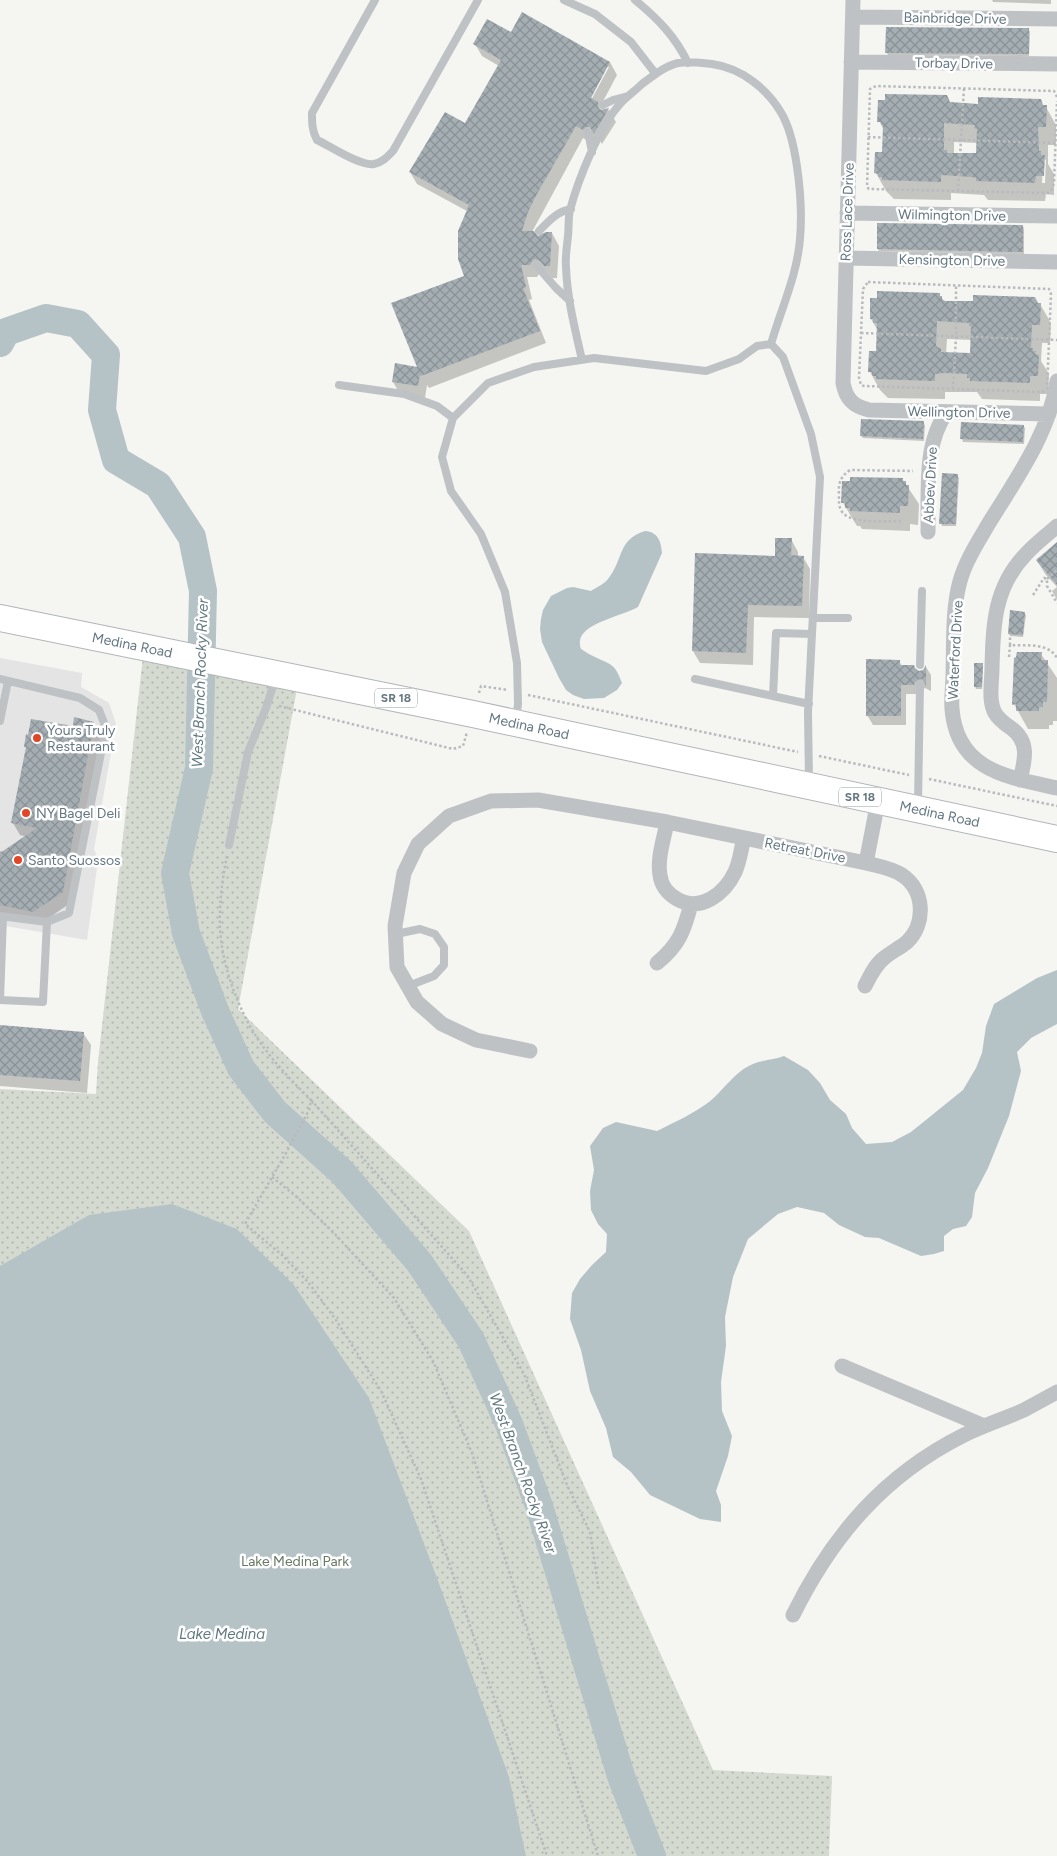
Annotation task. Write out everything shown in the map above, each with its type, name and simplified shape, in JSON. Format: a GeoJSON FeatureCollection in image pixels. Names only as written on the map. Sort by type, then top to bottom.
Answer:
{"type":"FeatureCollection","features":[{"type":"Feature","properties":{"kind":"highway","name":"Medina Road"},"geometry":{"type":"LineString","coordinates":[[0,618],[516,723],[1057,839]]}},
{"type":"Feature","properties":{"kind":"street","name":"Ross Lace Drive"},"geometry":{"type":"LineString","coordinates":[[853,0],[843,383],[845,393],[850,402],[859,408],[869,410]]}},
{"type":"Feature","properties":{"kind":"street","name":"Bainbridge Drive"},"geometry":{"type":"LineString","coordinates":[[853,17],[1057,19]]}},
{"type":"Feature","properties":{"kind":"street","name":"Torbay Drive"},"geometry":{"type":"LineString","coordinates":[[852,62],[1057,64]]}},
{"type":"Feature","properties":{"kind":"street","name":"Wilmington Drive"},"geometry":{"type":"LineString","coordinates":[[847,213],[1057,216]]}},
{"type":"Feature","properties":{"kind":"street","name":"Kensington Drive"},"geometry":{"type":"LineString","coordinates":[[846,258],[1057,262]]}},
{"type":"Feature","properties":{"kind":"street","name":"Waterford Drive"},"geometry":{"type":"LineString","coordinates":[[1057,381],[1048,414],[1034,448],[970,556],[960,581],[956,603],[952,709],[955,727],[967,749],[985,767],[1020,780],[1057,788]]}},
{"type":"Feature","properties":{"kind":"street","name":"Wellington Drive"},"geometry":{"type":"LineString","coordinates":[[869,410],[1048,414]]}},
{"type":"Feature","properties":{"kind":"street","name":"Abbev Drive"},"geometry":{"type":"LineString","coordinates":[[928,532],[931,450],[935,432],[947,412]]}},
{"type":"Feature","properties":{"kind":"street"},"geometry":{"type":"LineString","coordinates":[[1020,780],[1026,751],[1023,742],[1018,733],[1001,722],[991,701],[993,631],[996,610],[1002,590],[1013,570],[1026,554],[1057,526]]}},
{"type":"Feature","properties":{"kind":"street","name":"Retreat Drive"},"geometry":{"type":"LineString","coordinates":[[396,934],[395,926],[404,873],[418,844],[449,816],[491,801],[538,800],[667,822],[866,863],[891,869],[902,874],[911,882],[917,893],[921,905],[920,919],[915,932],[906,942],[883,958],[872,972],[865,986]]}},
{"type":"Feature","properties":{"kind":"street"},"geometry":{"type":"LineString","coordinates":[[866,863],[878,801]]}},
{"type":"Feature","properties":{"kind":"street"},"geometry":{"type":"LineString","coordinates":[[667,822],[659,865],[660,877],[664,888],[672,897],[681,902],[691,904],[703,903],[713,898],[726,886],[735,872],[744,838]]}},
{"type":"Feature","properties":{"kind":"street"},"geometry":{"type":"LineString","coordinates":[[658,963],[670,953],[680,940],[686,926],[691,904]]}},
{"type":"Feature","properties":{"kind":"street"},"geometry":{"type":"LineString","coordinates":[[396,934],[397,967],[417,1002],[442,1024],[476,1040],[530,1051]]}},
{"type":"Feature","properties":{"kind":"street"},"geometry":{"type":"LineString","coordinates":[[842,1366],[984,1426]]}},
{"type":"Feature","properties":{"kind":"street"},"geometry":{"type":"LineString","coordinates":[[793,1615],[809,1582],[829,1551],[852,1522],[878,1495],[906,1471],[937,1450],[984,1426],[1024,1410],[1057,1392]]}},
{"type":"Feature","properties":{"kind":"lane"},"geometry":{"type":"LineString","coordinates":[[376,0],[312,113],[313,133],[317,140],[360,162],[372,165],[384,160],[393,151],[478,0]]}},
{"type":"Feature","properties":{"kind":"lane"},"geometry":{"type":"LineString","coordinates":[[564,0],[595,14],[632,42],[655,73]]}},
{"type":"Feature","properties":{"kind":"lane"},"geometry":{"type":"LineString","coordinates":[[635,0],[665,27],[679,45],[688,63]]}},
{"type":"Feature","properties":{"kind":"lane"},"geometry":{"type":"LineString","coordinates":[[582,360],[570,301],[566,266],[570,209],[585,166],[603,129],[619,105],[655,73],[678,64],[688,63],[728,68],[759,86],[783,116],[790,137],[798,175],[801,209],[800,239],[798,260],[792,282],[771,344]]}},
{"type":"Feature","properties":{"kind":"lane"},"geometry":{"type":"LineString","coordinates":[[603,105],[630,95]]}},
{"type":"Feature","properties":{"kind":"lane"},"geometry":{"type":"LineString","coordinates":[[588,132],[592,152]]}},
{"type":"Feature","properties":{"kind":"lane"},"geometry":{"type":"LineString","coordinates":[[539,232],[552,217],[570,209]]}},
{"type":"Feature","properties":{"kind":"lane"},"geometry":{"type":"LineString","coordinates":[[536,266],[570,301]]}},
{"type":"Feature","properties":{"kind":"lane"},"geometry":{"type":"LineString","coordinates":[[516,723],[518,704],[517,663],[505,592],[481,534],[451,490],[442,457],[454,418],[488,383],[534,367],[594,358],[706,371],[739,359],[757,346],[771,344]]}},
{"type":"Feature","properties":{"kind":"lane"},"geometry":{"type":"LineString","coordinates":[[771,344],[783,357],[811,434],[820,476],[809,704],[809,786]]}},
{"type":"Feature","properties":{"kind":"lane"},"geometry":{"type":"LineString","coordinates":[[339,385],[404,394],[437,406],[454,418]]}},
{"type":"Feature","properties":{"kind":"lane"},"geometry":{"type":"LineString","coordinates":[[920,665],[922,591]]}},
{"type":"Feature","properties":{"kind":"lane"},"geometry":{"type":"LineString","coordinates":[[813,618],[848,618]]}},
{"type":"Feature","properties":{"kind":"lane"},"geometry":{"type":"LineString","coordinates":[[774,696],[776,633],[812,634]]}},
{"type":"Feature","properties":{"kind":"lane"},"geometry":{"type":"LineString","coordinates":[[229,845],[248,752],[278,674]]}},
{"type":"Feature","properties":{"kind":"lane"},"geometry":{"type":"LineString","coordinates":[[695,679],[809,704]]}},
{"type":"Feature","properties":{"kind":"lane"},"geometry":{"type":"LineString","coordinates":[[0,721],[4,680],[80,698],[99,710],[106,728],[69,913],[46,922],[2,917],[0,1000],[43,1002],[46,922]]}},
{"type":"Feature","properties":{"kind":"lane"},"geometry":{"type":"LineString","coordinates":[[918,809],[920,686]]}},
{"type":"Feature","properties":{"kind":"lane"},"geometry":{"type":"LineString","coordinates":[[396,934],[420,929],[435,934],[444,947],[444,965],[434,976],[408,986]]}},
{"type":"Feature","properties":{"kind":"path"},"geometry":{"type":"LineString","coordinates":[[1057,97],[1054,91],[873,87],[870,89],[866,184],[869,189],[1048,193],[1054,183],[1057,101]]}},
{"type":"Feature","properties":{"kind":"path"},"geometry":{"type":"LineString","coordinates":[[958,191],[964,88]]}},
{"type":"Feature","properties":{"kind":"path"},"geometry":{"type":"LineString","coordinates":[[868,137],[1055,143]]}},
{"type":"Feature","properties":{"kind":"path"},"geometry":{"type":"LineString","coordinates":[[868,282],[956,285],[1049,289],[1051,294],[1047,384],[1045,391],[861,385],[859,378],[863,288],[868,282]]}},
{"type":"Feature","properties":{"kind":"path"},"geometry":{"type":"LineString","coordinates":[[953,389],[956,285]]}},
{"type":"Feature","properties":{"kind":"path"},"geometry":{"type":"LineString","coordinates":[[861,333],[1057,340]]}},
{"type":"Feature","properties":{"kind":"path"},"geometry":{"type":"LineString","coordinates":[[901,521],[859,520],[846,516],[841,512],[839,505],[838,486],[842,476],[850,470],[930,471]]}},
{"type":"Feature","properties":{"kind":"path"},"geometry":{"type":"LineString","coordinates":[[1033,595],[1044,578],[1047,579],[1057,570]]}},
{"type":"Feature","properties":{"kind":"path"},"geometry":{"type":"LineString","coordinates":[[1047,579],[1047,586],[1057,603]]}},
{"type":"Feature","properties":{"kind":"path"},"geometry":{"type":"LineString","coordinates":[[1009,662],[1010,637]]}},
{"type":"Feature","properties":{"kind":"path"},"geometry":{"type":"LineString","coordinates":[[1010,646],[1042,647],[1052,651],[1057,658]]}},
{"type":"Feature","properties":{"kind":"path"},"geometry":{"type":"LineString","coordinates":[[480,692],[482,686],[490,687]]}},
{"type":"Feature","properties":{"kind":"path"},"geometry":{"type":"LineString","coordinates":[[268,704],[453,749],[463,746]]}},
{"type":"Feature","properties":{"kind":"path"},"geometry":{"type":"LineString","coordinates":[[229,845],[221,898],[220,929],[227,966],[235,993],[250,1028],[265,1050],[467,1275],[524,1374],[567,1485],[590,1532],[599,1591]]}},
{"type":"Feature","properties":{"kind":"path"},"geometry":{"type":"LineString","coordinates":[[311,1100],[309,1110],[245,1224],[282,1255],[308,1282],[336,1320],[381,1391],[421,1479],[547,1856]]}},
{"type":"Feature","properties":{"kind":"path"},"geometry":{"type":"LineString","coordinates":[[272,1177],[316,1215],[394,1298],[433,1361],[472,1453],[598,1856]]}},
{"type":"Feature","properties":{"kind":"shaded area"},"geometry":{"type":"Polygon","coordinates":[[[0,658],[82,673],[81,687],[109,703],[116,724],[94,849],[98,860],[87,940],[0,925],[0,658]]]}},
{"type":"Feature","properties":{"kind":"green space","name":"Lake Medina Park"},"geometry":{"type":"Polygon","coordinates":[[[144,647],[299,678],[238,1009],[469,1231],[713,1770],[832,1776],[829,1856],[0,1856],[0,1089],[96,1094],[144,647]]]}},
{"type":"Feature","properties":{"kind":"water"},"geometry":{"type":"Polygon","coordinates":[[[645,531],[656,535],[661,545],[662,553],[638,607],[598,623],[585,632],[580,640],[581,649],[612,666],[622,683],[617,690],[604,698],[584,699],[573,695],[566,690],[542,642],[540,629],[543,610],[551,596],[567,588],[573,587],[591,591],[608,579],[625,545],[630,539],[645,531]]]}},
{"type":"Feature","properties":{"kind":"water"},"geometry":{"type":"Polygon","coordinates":[[[1057,970],[1057,1024],[1031,1038],[1017,1052],[1021,1071],[1009,1116],[988,1168],[975,1193],[972,1217],[966,1226],[953,1229],[944,1236],[944,1251],[921,1256],[879,1238],[865,1237],[839,1225],[824,1213],[797,1207],[778,1214],[748,1239],[733,1277],[725,1317],[726,1346],[721,1382],[722,1411],[732,1436],[728,1456],[716,1491],[721,1505],[721,1522],[700,1519],[650,1495],[631,1472],[613,1457],[606,1428],[590,1391],[581,1350],[570,1319],[572,1293],[580,1279],[606,1252],[607,1234],[598,1224],[591,1210],[590,1191],[594,1170],[590,1146],[603,1128],[616,1122],[657,1131],[709,1102],[735,1076],[747,1067],[784,1056],[808,1070],[820,1083],[830,1100],[846,1114],[852,1128],[866,1144],[892,1142],[911,1132],[963,1090],[976,1068],[982,1053],[986,1026],[994,1004],[1037,978],[1057,970]]]}},
{"type":"Feature","properties":{"kind":"water","name":"Lake Medina"},"geometry":{"type":"Polygon","coordinates":[[[172,1204],[237,1229],[294,1285],[369,1398],[509,1777],[526,1856],[0,1856],[0,1266],[89,1215],[172,1204]]]}},
{"type":"Feature","properties":{"kind":"building"},"geometry":{"type":"Polygon","coordinates":[[[522,12],[610,62],[591,98],[598,102],[600,110],[609,108],[594,134],[590,127],[586,127],[583,130],[576,126],[538,192],[528,212],[522,231],[534,231],[538,236],[546,232],[552,232],[550,266],[544,266],[535,259],[530,265],[521,265],[526,287],[523,288],[540,331],[420,375],[418,386],[392,382],[395,363],[417,367],[391,303],[464,276],[458,259],[458,231],[469,205],[409,172],[445,112],[465,123],[501,60],[473,44],[487,19],[511,32],[522,12]]]}},
{"type":"Feature","properties":{"kind":"building"},"geometry":{"type":"Polygon","coordinates":[[[886,27],[1029,28],[1029,54],[885,53],[886,27]]]}},
{"type":"Feature","properties":{"kind":"building"},"geometry":{"type":"Polygon","coordinates":[[[885,94],[947,95],[950,102],[978,104],[978,97],[1041,99],[1043,105],[1047,105],[1046,127],[1038,127],[1039,151],[1041,151],[1041,155],[1045,155],[1044,176],[1036,176],[1035,183],[976,181],[976,178],[972,177],[941,175],[941,182],[882,180],[882,177],[878,177],[878,174],[874,173],[875,152],[882,152],[883,125],[881,125],[881,122],[877,122],[878,100],[885,100],[885,94]],[[944,123],[944,150],[947,150],[947,153],[976,153],[977,129],[974,128],[975,125],[944,123]]]}},
{"type":"Feature","properties":{"kind":"building"},"geometry":{"type":"Polygon","coordinates":[[[877,223],[1023,225],[1023,252],[877,249],[877,223]]]}},
{"type":"Feature","properties":{"kind":"building"},"geometry":{"type":"Polygon","coordinates":[[[877,291],[940,293],[940,296],[945,301],[973,301],[973,295],[1035,297],[1038,303],[1041,303],[1040,325],[1032,325],[1031,348],[1033,348],[1033,351],[1036,351],[1035,354],[1039,355],[1038,376],[1030,376],[1030,383],[970,381],[970,378],[967,378],[967,374],[944,373],[935,374],[935,381],[876,379],[876,376],[872,376],[872,372],[868,372],[869,351],[876,351],[877,323],[873,323],[873,319],[870,319],[870,298],[877,298],[877,291]],[[937,321],[936,346],[941,349],[941,352],[970,353],[971,326],[969,326],[969,323],[937,321]]]}},
{"type":"Feature","properties":{"kind":"building"},"geometry":{"type":"Polygon","coordinates":[[[861,419],[924,421],[923,439],[860,436],[861,419]]]}},
{"type":"Feature","properties":{"kind":"building"},"geometry":{"type":"Polygon","coordinates":[[[961,422],[1024,425],[1023,442],[960,439],[961,422]]]}},
{"type":"Feature","properties":{"kind":"building"},"geometry":{"type":"Polygon","coordinates":[[[942,473],[958,474],[956,524],[939,524],[942,473]]]}},
{"type":"Feature","properties":{"kind":"building"},"geometry":{"type":"Polygon","coordinates":[[[850,477],[903,478],[903,481],[906,481],[906,485],[909,485],[908,506],[900,506],[900,513],[850,511],[850,508],[845,508],[845,503],[841,503],[842,481],[850,481],[850,477]]]}},
{"type":"Feature","properties":{"kind":"building"},"geometry":{"type":"Polygon","coordinates":[[[775,538],[792,538],[791,555],[804,556],[802,606],[748,605],[746,653],[692,651],[695,553],[775,556],[775,538]]]}},
{"type":"Feature","properties":{"kind":"building"},"geometry":{"type":"Polygon","coordinates":[[[1057,542],[1057,585],[1036,560],[1057,542]]]}},
{"type":"Feature","properties":{"kind":"building"},"geometry":{"type":"Polygon","coordinates":[[[1010,610],[1025,612],[1023,635],[1008,634],[1010,610]]]}},
{"type":"Feature","properties":{"kind":"building"},"geometry":{"type":"Polygon","coordinates":[[[1017,652],[1042,652],[1041,660],[1048,660],[1047,702],[1043,702],[1043,707],[1039,707],[1039,711],[1016,711],[1016,704],[1012,705],[1014,658],[1017,652]]]}},
{"type":"Feature","properties":{"kind":"building"},"geometry":{"type":"Polygon","coordinates":[[[866,659],[900,660],[900,665],[914,665],[919,671],[923,670],[926,665],[926,686],[923,680],[920,679],[914,685],[901,685],[901,716],[866,716],[866,659]]]}},
{"type":"Feature","properties":{"kind":"building"},"geometry":{"type":"Polygon","coordinates":[[[974,663],[983,663],[982,687],[974,687],[974,663]]]}},
{"type":"Feature","properties":{"kind":"building"},"geometry":{"type":"Polygon","coordinates":[[[74,717],[94,722],[63,892],[33,912],[0,905],[0,853],[37,828],[11,823],[26,747],[24,747],[26,734],[28,735],[31,719],[73,726],[74,717]]]}},
{"type":"Feature","properties":{"kind":"building"},"geometry":{"type":"Polygon","coordinates":[[[0,1025],[84,1032],[80,1081],[0,1075],[0,1025]]]}},
{"type":"Feature","properties":{"kind":"waterway","name":"West Branch Rocky River"},"geometry":{"type":"LineString","coordinates":[[0,343],[6,332],[46,318],[78,324],[106,355],[102,410],[116,460],[158,485],[192,537],[203,591],[199,768],[175,873],[186,933],[215,1011],[241,1068],[275,1112],[342,1172],[419,1262],[471,1340],[509,1424],[539,1506],[622,1779],[652,1856]]}},
{"type":"Feature","properties":{"kind":"place","name":"Yours Truly Restaurant"},"geometry":{"type":"Point","coordinates":[37,738]}},
{"type":"Feature","properties":{"kind":"place","name":"NY Bagel Deli"},"geometry":{"type":"Point","coordinates":[26,813]}},
{"type":"Feature","properties":{"kind":"place","name":"Santo Suossos"},"geometry":{"type":"Point","coordinates":[18,860]}}]}
